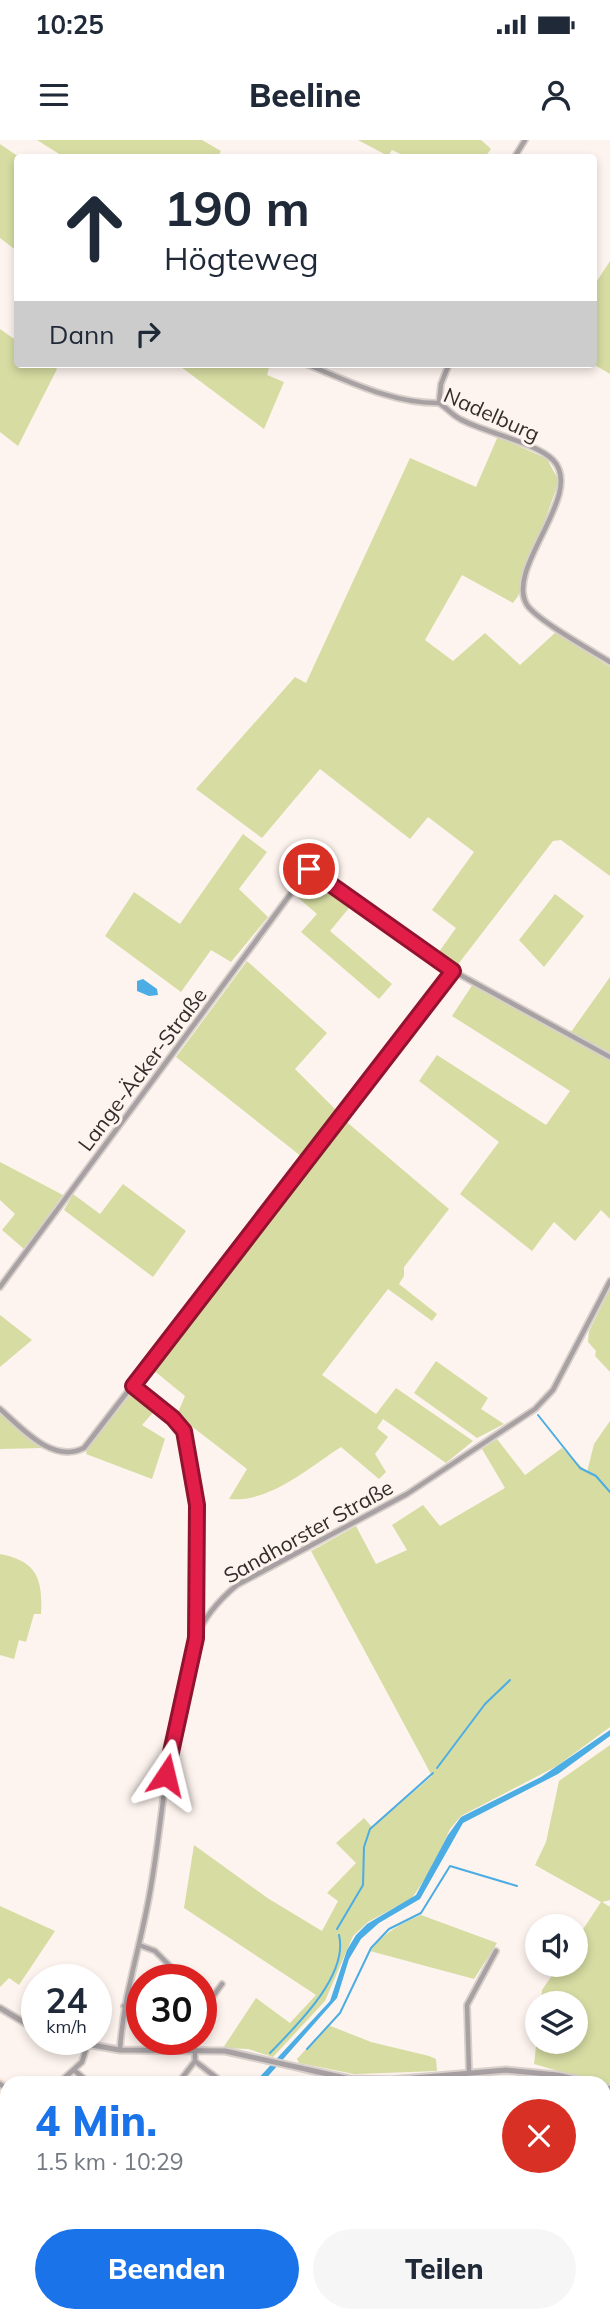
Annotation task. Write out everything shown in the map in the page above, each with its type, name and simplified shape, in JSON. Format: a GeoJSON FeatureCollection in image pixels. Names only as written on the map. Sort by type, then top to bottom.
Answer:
{"type":"FeatureCollection","features":[{"type":"Feature","properties":{"kind":"street","name":"Nadelburg"},"geometry":{"type":"LineString","coordinates":[[316,368],[373,390],[425,404],[439,403],[461,420],[551,458],[561,476],[560,491],[528,569],[523,591],[525,600],[541,617],[610,662]]}},
{"type":"Feature","properties":{"kind":"street"},"geometry":{"type":"LineString","coordinates":[[439,403],[441,384],[447,368]]}},
{"type":"Feature","properties":{"kind":"street","name":"Lange-Äcker-Straße"},"geometry":{"type":"LineString","coordinates":[[0,1287],[309,869],[453,971]]}},
{"type":"Feature","properties":{"kind":"street"},"geometry":{"type":"LineString","coordinates":[[0,1409],[43,1446],[74,1452],[90,1441],[453,971],[610,1057]]}},
{"type":"Feature","properties":{"kind":"street","name":"Sandhorster Straße"},"geometry":{"type":"LineString","coordinates":[[120,2050],[124,2006],[150,1893],[175,1724],[196,1638],[220,1599],[237,1585],[407,1494],[536,1409],[553,1390],[610,1281]]}},
{"type":"Feature","properties":{"kind":"street"},"geometry":{"type":"LineString","coordinates":[[133,1386],[173,1418],[184,1431],[197,1505],[196,1638]]}},
{"type":"Feature","properties":{"kind":"street"},"geometry":{"type":"LineString","coordinates":[[139,1945],[155,1951],[168,1964]]}},
{"type":"Feature","properties":{"kind":"street"},"geometry":{"type":"LineString","coordinates":[[469,2071],[467,2005],[496,1951]]}},
{"type":"Feature","properties":{"kind":"street"},"geometry":{"type":"LineString","coordinates":[[217,1991],[222,1984]]}},
{"type":"Feature","properties":{"kind":"street"},"geometry":{"type":"LineString","coordinates":[[0,2008],[21,2020]]}},
{"type":"Feature","properties":{"kind":"street"},"geometry":{"type":"LineString","coordinates":[[112,2049],[126,2050]]}},
{"type":"Feature","properties":{"kind":"street"},"geometry":{"type":"LineString","coordinates":[[217,2052],[336,2076]]}},
{"type":"Feature","properties":{"kind":"street"},"geometry":{"type":"LineString","coordinates":[[67,2076],[82,2063],[84,2055]]}},
{"type":"Feature","properties":{"kind":"street"},"geometry":{"type":"LineString","coordinates":[[184,2076],[195,2061],[195,2055]]}},
{"type":"Feature","properties":{"kind":"street"},"geometry":{"type":"LineString","coordinates":[[195,2061],[214,2076]]}},
{"type":"Feature","properties":{"kind":"street"},"geometry":{"type":"LineString","coordinates":[[74,2070],[81,2076]]}},
{"type":"Feature","properties":{"kind":"street"},"geometry":{"type":"LineString","coordinates":[[438,2076],[469,2071],[532,2071],[558,2076]]}},
{"type":"Feature","properties":{"kind":"green space"},"geometry":{"type":"Polygon","coordinates":[[[37,140],[202,140],[221,151],[219,154],[59,154],[37,140]]]}},
{"type":"Feature","properties":{"kind":"green space"},"geometry":{"type":"Polygon","coordinates":[[[358,140],[481,140],[491,149],[487,154],[401,154],[392,150],[389,154],[358,140]]]}},
{"type":"Feature","properties":{"kind":"green space"},"geometry":{"type":"Polygon","coordinates":[[[0,144],[15,154],[14,249],[0,238],[0,144]]]}},
{"type":"Feature","properties":{"kind":"green space"},"geometry":{"type":"Polygon","coordinates":[[[610,261],[610,374],[597,366],[597,281],[610,261]]]}},
{"type":"Feature","properties":{"kind":"green space"},"geometry":{"type":"Polygon","coordinates":[[[0,329],[14,339],[14,368],[57,369],[18,446],[0,432],[0,329]]]}},
{"type":"Feature","properties":{"kind":"green space"},"geometry":{"type":"Polygon","coordinates":[[[182,368],[269,368],[267,375],[284,382],[264,429],[182,368]]]}},
{"type":"Feature","properties":{"kind":"green space"},"geometry":{"type":"Polygon","coordinates":[[[498,436],[547,459],[559,481],[518,596],[513,603],[462,575],[425,640],[453,661],[485,633],[520,665],[556,632],[610,667],[610,876],[561,840],[553,841],[456,967],[436,956],[456,928],[432,910],[474,852],[428,817],[410,839],[320,769],[262,838],[196,789],[295,677],[306,683],[410,458],[476,487],[498,436]]]}},
{"type":"Feature","properties":{"kind":"green space"},"geometry":{"type":"Polygon","coordinates":[[[243,834],[267,852],[239,889],[268,917],[231,962],[211,950],[181,992],[105,936],[134,892],[180,924],[243,834]]]}},
{"type":"Feature","properties":{"kind":"green space"},"geometry":{"type":"Polygon","coordinates":[[[315,874],[354,902],[330,931],[392,984],[379,999],[301,932],[317,914],[295,895],[308,876],[315,874]]]}},
{"type":"Feature","properties":{"kind":"green space"},"geometry":{"type":"Polygon","coordinates":[[[555,894],[584,916],[544,967],[519,940],[555,894]]]}},
{"type":"Feature","properties":{"kind":"green space"},"geometry":{"type":"Polygon","coordinates":[[[247,961],[327,1033],[295,1069],[338,1112],[302,1157],[176,1057],[247,961]]]}},
{"type":"Feature","properties":{"kind":"green space"},"geometry":{"type":"Polygon","coordinates":[[[610,977],[610,1053],[571,1032],[610,977]]]}},
{"type":"Feature","properties":{"kind":"green space"},"geometry":{"type":"Polygon","coordinates":[[[473,984],[610,1059],[610,1219],[601,1210],[575,1241],[554,1222],[532,1251],[460,1194],[499,1142],[419,1081],[437,1055],[546,1125],[570,1091],[452,1016],[473,984]]]}},
{"type":"Feature","properties":{"kind":"green space"},"geometry":{"type":"Polygon","coordinates":[[[342,1118],[449,1209],[404,1267],[404,1276],[399,1284],[437,1314],[432,1321],[388,1289],[322,1375],[376,1414],[396,1388],[473,1441],[446,1463],[383,1419],[377,1428],[388,1437],[375,1454],[386,1472],[379,1479],[341,1447],[274,1490],[244,1499],[229,1499],[247,1469],[177,1415],[185,1396],[152,1369],[342,1118]]]}},
{"type":"Feature","properties":{"kind":"green space"},"geometry":{"type":"Polygon","coordinates":[[[0,1162],[63,1195],[24,1249],[2,1230],[15,1214],[0,1200],[0,1162]]]}},
{"type":"Feature","properties":{"kind":"green space"},"geometry":{"type":"Polygon","coordinates":[[[123,1184],[186,1231],[153,1277],[64,1210],[73,1194],[100,1214],[123,1184]]]}},
{"type":"Feature","properties":{"kind":"green space"},"geometry":{"type":"Polygon","coordinates":[[[610,1289],[610,1372],[595,1356],[596,1351],[588,1342],[589,1331],[610,1289]]]}},
{"type":"Feature","properties":{"kind":"green space"},"geometry":{"type":"Polygon","coordinates":[[[0,1315],[32,1340],[0,1367],[0,1315]]]}},
{"type":"Feature","properties":{"kind":"green space"},"geometry":{"type":"Polygon","coordinates":[[[436,1361],[488,1398],[481,1409],[504,1424],[477,1438],[414,1393],[436,1361]]]}},
{"type":"Feature","properties":{"kind":"green space"},"geometry":{"type":"Polygon","coordinates":[[[134,1390],[157,1408],[142,1425],[165,1439],[152,1479],[86,1454],[88,1446],[134,1390]]]}},
{"type":"Feature","properties":{"kind":"green space"},"geometry":{"type":"Polygon","coordinates":[[[0,1411],[43,1448],[0,1449],[0,1411]]]}},
{"type":"Feature","properties":{"kind":"green space"},"geometry":{"type":"Polygon","coordinates":[[[610,1421],[610,1727],[557,1766],[461,1816],[450,1829],[433,1867],[412,1898],[368,1922],[353,1936],[325,2001],[273,2057],[248,2049],[223,2048],[256,1998],[290,2023],[316,1995],[184,1908],[194,1845],[269,1899],[322,1931],[338,1901],[327,1893],[356,1863],[336,1843],[364,1818],[372,1827],[432,1776],[311,1551],[356,1526],[376,1564],[407,1550],[392,1525],[423,1505],[440,1526],[505,1488],[482,1449],[497,1439],[525,1475],[562,1448],[587,1472],[594,1444],[610,1421]]]}},
{"type":"Feature","properties":{"kind":"green space"},"geometry":{"type":"Polygon","coordinates":[[[0,1554],[22,1561],[30,1567],[39,1581],[41,1591],[41,1614],[34,1614],[26,1642],[19,1640],[14,1659],[0,1655],[0,1554]]]}},
{"type":"Feature","properties":{"kind":"green space"},"geometry":{"type":"Polygon","coordinates":[[[610,1745],[610,1900],[602,1902],[610,1907],[610,2076],[575,2076],[534,2064],[535,2054],[588,2054],[588,1991],[542,1990],[551,1977],[588,1977],[588,1922],[601,1902],[535,1865],[546,1842],[559,1781],[610,1745]]]}},
{"type":"Feature","properties":{"kind":"green space"},"geometry":{"type":"Polygon","coordinates":[[[0,1906],[55,1931],[33,1964],[21,1964],[19,1985],[9,1978],[0,1987],[0,1906]]]}},
{"type":"Feature","properties":{"kind":"green space"},"geometry":{"type":"Polygon","coordinates":[[[421,1915],[497,1943],[474,1979],[370,1951],[393,1930],[421,1915]]]}},
{"type":"Feature","properties":{"kind":"green space"},"geometry":{"type":"Polygon","coordinates":[[[328,2025],[371,2042],[429,2056],[436,2059],[437,2071],[354,2074],[299,2063],[297,2059],[328,2025]]]}},
{"type":"Feature","properties":{"kind":"water"},"geometry":{"type":"Polygon","coordinates":[[[143,979],[157,989],[158,995],[149,996],[137,991],[137,981],[143,979]]]}},
{"type":"Feature","properties":{"kind":"water"},"geometry":{"type":"Polygon","coordinates":[[[610,1730],[610,1736],[558,1774],[463,1823],[420,1899],[379,1923],[361,1939],[349,1959],[337,1998],[268,2076],[261,2076],[330,2001],[347,1950],[356,1935],[367,1924],[416,1895],[448,1835],[461,1817],[541,1777],[610,1730]]]}},
{"type":"Feature","properties":{"kind":"waterway"},"geometry":{"type":"LineString","coordinates":[[538,1415],[580,1468],[596,1476],[610,1492]]}},
{"type":"Feature","properties":{"kind":"waterway"},"geometry":{"type":"LineString","coordinates":[[437,1768],[485,1704],[510,1680]]}},
{"type":"Feature","properties":{"kind":"waterway"},"geometry":{"type":"LineString","coordinates":[[337,1929],[363,1885],[364,1847],[370,1829],[433,1773]]}},
{"type":"Feature","properties":{"kind":"waterway"},"geometry":{"type":"LineString","coordinates":[[307,2049],[340,2013],[371,1948],[389,1929],[421,1913],[450,1866],[517,1886]]}},
{"type":"Feature","properties":{"kind":"waterway"},"geometry":{"type":"LineString","coordinates":[[270,2053],[318,2000],[328,1983],[340,1951],[339,1935]]}},
{"type":"Feature","properties":{"kind":"route"},"geometry":{"type":"LineString","coordinates":[[166,1775],[175,1724],[196,1638],[197,1505],[184,1431],[173,1418],[133,1386],[453,971],[309,869]]}}]}
